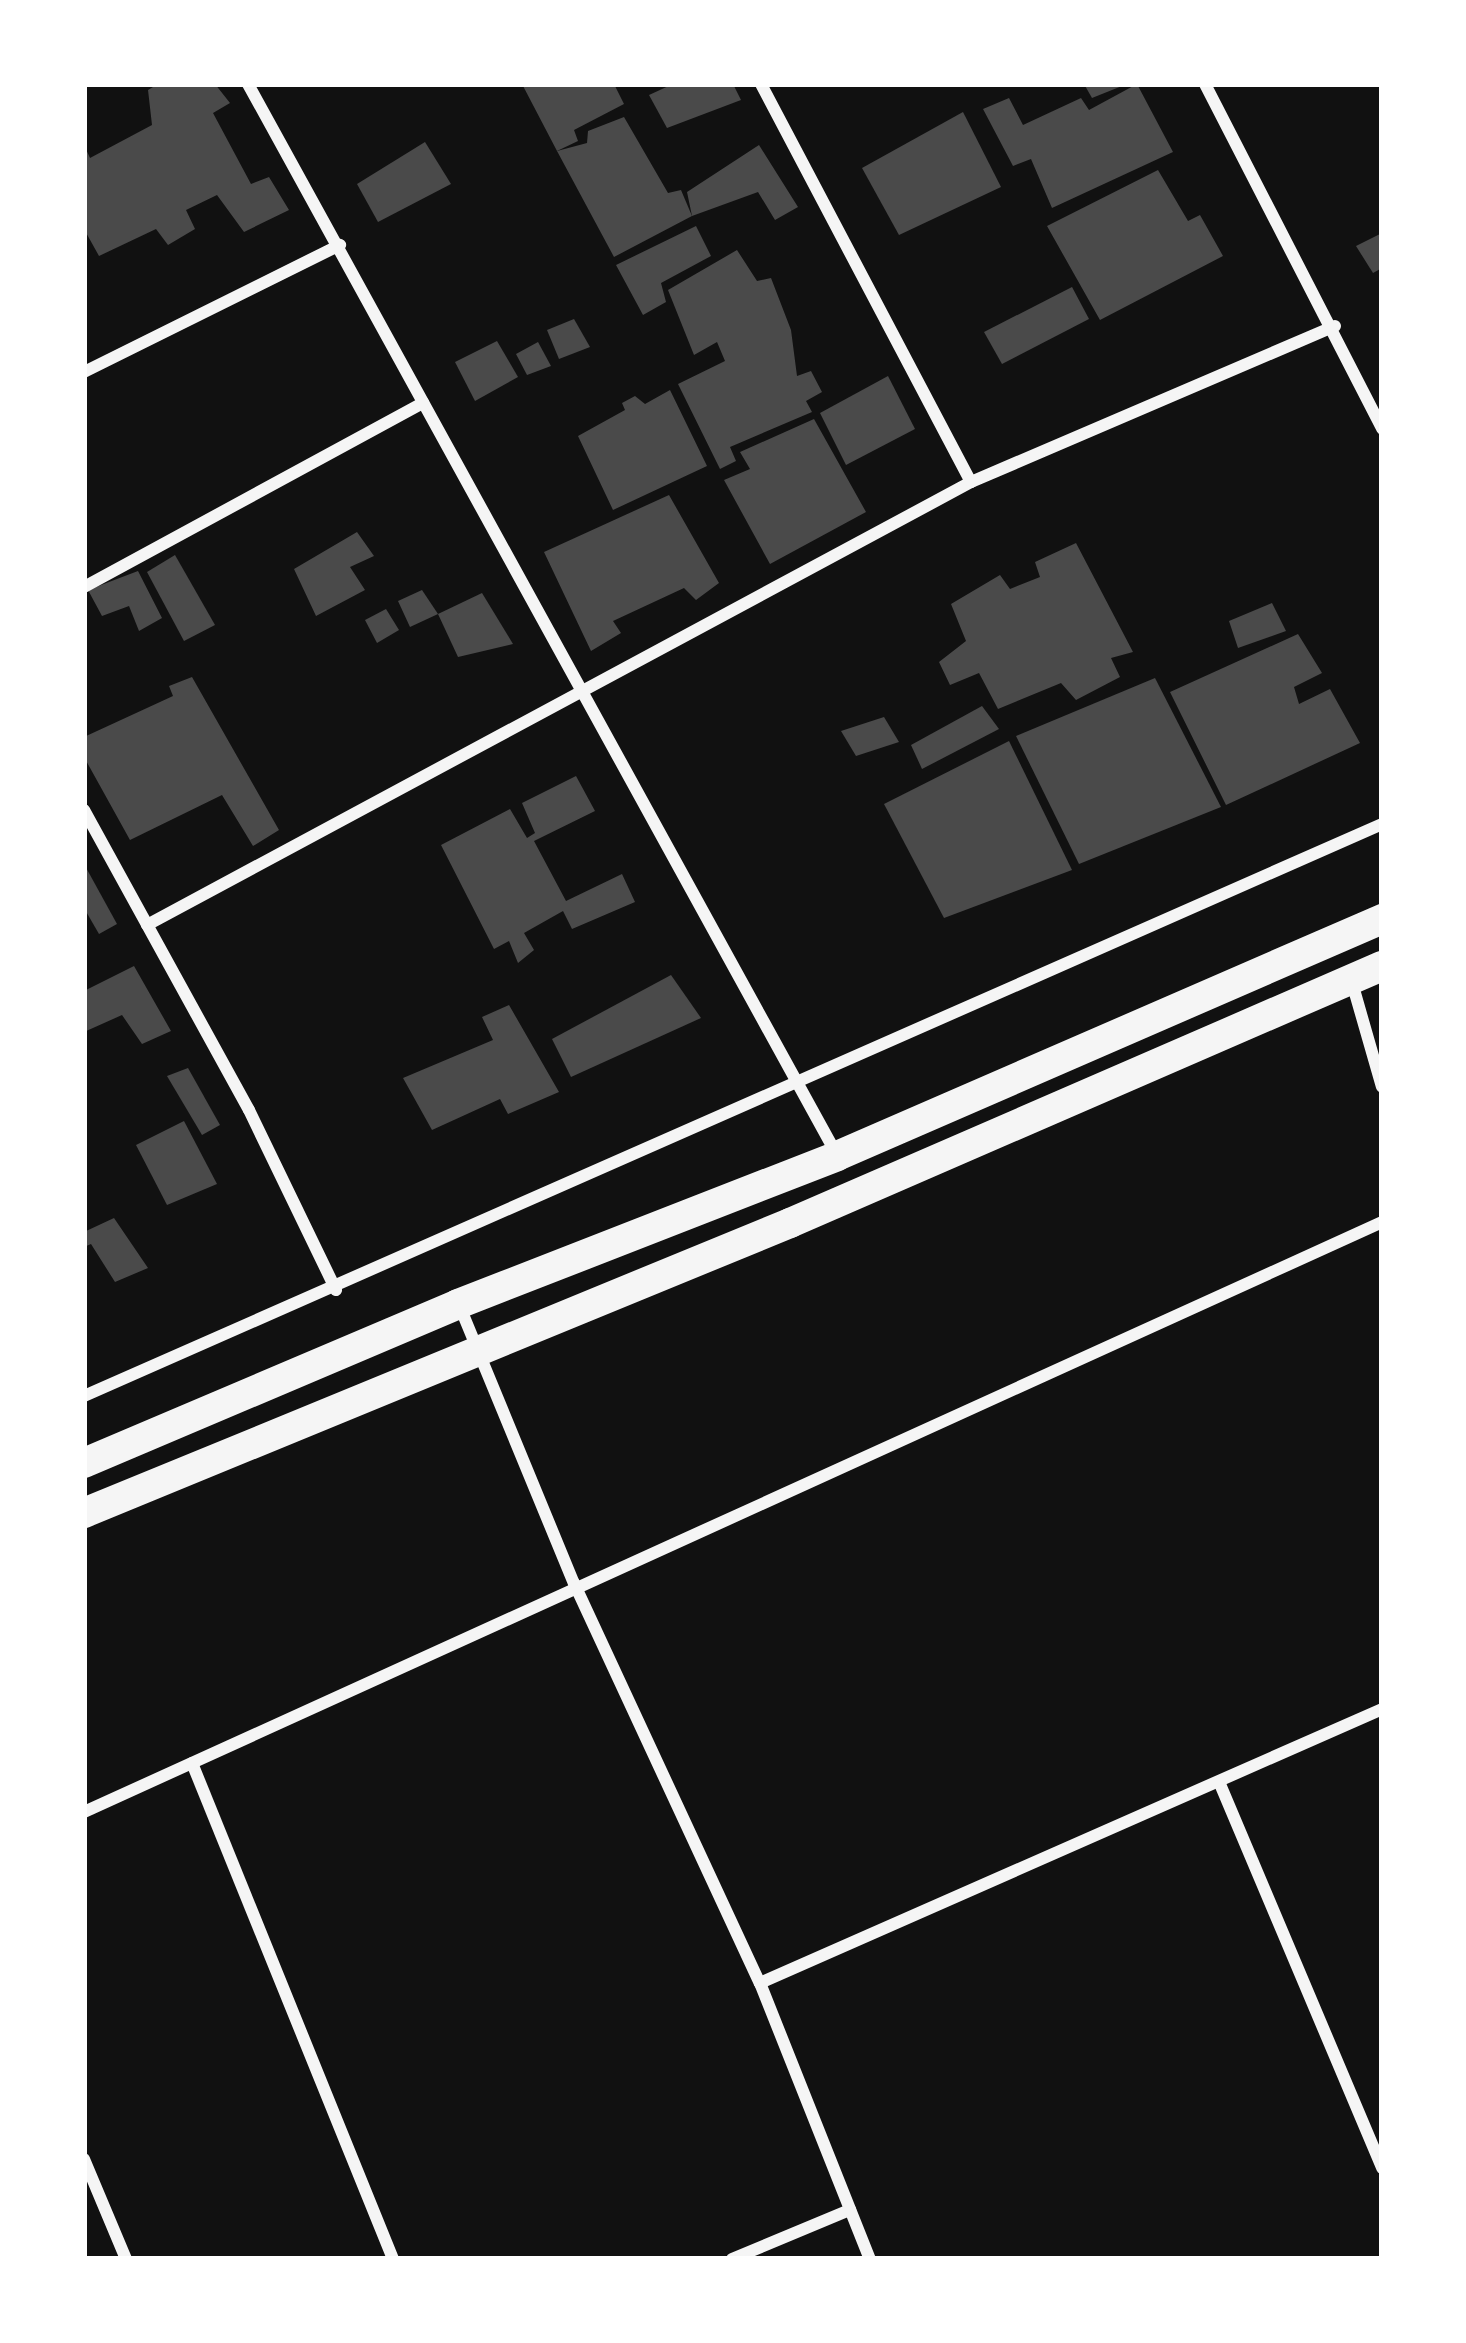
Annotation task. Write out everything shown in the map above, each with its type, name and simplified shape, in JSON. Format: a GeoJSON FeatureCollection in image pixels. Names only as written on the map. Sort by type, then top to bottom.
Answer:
{"type":"FeatureCollection","features":[{"type":"Feature","properties":{"kind":"main road"},"geometry":{"type":"LineString","coordinates":[[84,1463],[458,1304],[837,1156],[1382,919]]}},
{"type":"Feature","properties":{"kind":"main road"},"geometry":{"type":"LineString","coordinates":[[84,1514],[477,1348],[790,1223],[1382,966]]}},
{"type":"Feature","properties":{"kind":"street"},"geometry":{"type":"LineString","coordinates":[[248,84],[837,1156]]}},
{"type":"Feature","properties":{"kind":"street"},"geometry":{"type":"LineString","coordinates":[[761,84],[971,482]]}},
{"type":"Feature","properties":{"kind":"street"},"geometry":{"type":"LineString","coordinates":[[1204,84],[1335,326],[1382,428]]}},
{"type":"Feature","properties":{"kind":"street"},"geometry":{"type":"LineString","coordinates":[[84,372],[340,245]]}},
{"type":"Feature","properties":{"kind":"street"},"geometry":{"type":"LineString","coordinates":[[147,925],[584,696],[971,482],[1335,326]]}},
{"type":"Feature","properties":{"kind":"street"},"geometry":{"type":"LineString","coordinates":[[84,586],[423,403]]}},
{"type":"Feature","properties":{"kind":"street"},"geometry":{"type":"LineString","coordinates":[[84,810],[336,1290]]}},
{"type":"Feature","properties":{"kind":"street"},"geometry":{"type":"LineString","coordinates":[[84,1396],[336,1290],[1382,824]]}},
{"type":"Feature","properties":{"kind":"street"},"geometry":{"type":"LineString","coordinates":[[1351,980],[1382,1087]]}},
{"type":"Feature","properties":{"kind":"street"},"geometry":{"type":"LineString","coordinates":[[84,1812],[574,1583],[1382,1222]]}},
{"type":"Feature","properties":{"kind":"street"},"geometry":{"type":"LineString","coordinates":[[458,1304],[574,1583],[760,1983],[871,2259]]}},
{"type":"Feature","properties":{"kind":"street"},"geometry":{"type":"LineString","coordinates":[[760,1983],[1382,1709]]}},
{"type":"Feature","properties":{"kind":"street"},"geometry":{"type":"LineString","coordinates":[[192,1763],[393,2259]]}},
{"type":"Feature","properties":{"kind":"street"},"geometry":{"type":"LineString","coordinates":[[1220,1784],[1382,2168]]}},
{"type":"Feature","properties":{"kind":"street"},"geometry":{"type":"LineString","coordinates":[[84,2159],[127,2259]]}},
{"type":"Feature","properties":{"kind":"street"},"geometry":{"type":"LineString","coordinates":[[732,2259],[850,2210]]}},
{"type":"Feature","properties":{"kind":"building"},"geometry":{"type":"Polygon","coordinates":[[[158,84],[215,84],[230,103],[213,113],[251,184],[269,177],[289,210],[244,232],[217,195],[186,210],[195,229],[168,245],[156,229],[99,256],[84,229],[84,145],[90,158],[152,125],[148,90],[158,84]]]}},
{"type":"Feature","properties":{"kind":"building"},"geometry":{"type":"Polygon","coordinates":[[[522,84],[614,84],[624,104],[574,130],[578,141],[557,151],[522,84]]]}},
{"type":"Feature","properties":{"kind":"building"},"geometry":{"type":"Polygon","coordinates":[[[673,84],[733,84],[741,100],[667,128],[649,95],[673,84]]]}},
{"type":"Feature","properties":{"kind":"building"},"geometry":{"type":"Polygon","coordinates":[[[1084,84],[1127,84],[1092,98],[1084,84]]]}},
{"type":"Feature","properties":{"kind":"building"},"geometry":{"type":"Polygon","coordinates":[[[1137,84],[1173,152],[1052,208],[1031,159],[1013,166],[983,109],[1009,98],[1023,125],[1081,98],[1089,110],[1137,84]]]}},
{"type":"Feature","properties":{"kind":"building"},"geometry":{"type":"Polygon","coordinates":[[[963,112],[1001,187],[899,235],[862,168],[963,112]]]}},
{"type":"Feature","properties":{"kind":"building"},"geometry":{"type":"Polygon","coordinates":[[[624,117],[668,193],[681,190],[692,216],[614,257],[557,151],[587,143],[588,131],[624,117]]]}},
{"type":"Feature","properties":{"kind":"building"},"geometry":{"type":"Polygon","coordinates":[[[425,142],[451,184],[378,222],[357,184],[425,142]]]}},
{"type":"Feature","properties":{"kind":"building"},"geometry":{"type":"Polygon","coordinates":[[[759,145],[798,207],[775,220],[758,192],[692,216],[687,192],[759,145]]]}},
{"type":"Feature","properties":{"kind":"building"},"geometry":{"type":"Polygon","coordinates":[[[1158,170],[1188,221],[1200,215],[1223,256],[1100,320],[1047,226],[1158,170]]]}},
{"type":"Feature","properties":{"kind":"building"},"geometry":{"type":"Polygon","coordinates":[[[696,226],[711,256],[661,283],[666,302],[643,315],[616,265],[696,226]]]}},
{"type":"Feature","properties":{"kind":"building"},"geometry":{"type":"Polygon","coordinates":[[[1382,233],[1382,268],[1373,273],[1356,246],[1382,233]]]}},
{"type":"Feature","properties":{"kind":"building"},"geometry":{"type":"Polygon","coordinates":[[[737,250],[757,281],[771,278],[791,330],[797,376],[811,371],[822,392],[806,401],[812,412],[730,447],[736,461],[720,469],[678,384],[725,361],[717,342],[694,355],[668,290],[737,250]]]}},
{"type":"Feature","properties":{"kind":"building"},"geometry":{"type":"Polygon","coordinates":[[[1072,287],[1089,319],[1002,364],[984,332],[1072,287]]]}},
{"type":"Feature","properties":{"kind":"building"},"geometry":{"type":"Polygon","coordinates":[[[574,319],[590,347],[559,359],[547,330],[574,319]]]}},
{"type":"Feature","properties":{"kind":"building"},"geometry":{"type":"Polygon","coordinates":[[[497,341],[518,377],[475,401],[455,362],[497,341]]]}},
{"type":"Feature","properties":{"kind":"building"},"geometry":{"type":"Polygon","coordinates":[[[538,342],[551,366],[527,375],[516,354],[538,342]]]}},
{"type":"Feature","properties":{"kind":"building"},"geometry":{"type":"Polygon","coordinates":[[[888,376],[915,429],[846,465],[820,413],[888,376]]]}},
{"type":"Feature","properties":{"kind":"building"},"geometry":{"type":"Polygon","coordinates":[[[670,390],[707,466],[613,510],[578,436],[625,410],[622,403],[635,396],[645,404],[670,390]]]}},
{"type":"Feature","properties":{"kind":"building"},"geometry":{"type":"Polygon","coordinates":[[[814,419],[866,512],[770,564],[724,480],[750,469],[740,452],[814,419]]]}},
{"type":"Feature","properties":{"kind":"building"},"geometry":{"type":"Polygon","coordinates":[[[669,495],[719,583],[696,600],[684,588],[613,621],[621,633],[591,651],[544,552],[669,495]]]}},
{"type":"Feature","properties":{"kind":"building"},"geometry":{"type":"Polygon","coordinates":[[[357,532],[374,556],[350,567],[365,590],[316,616],[294,569],[357,532]]]}},
{"type":"Feature","properties":{"kind":"building"},"geometry":{"type":"Polygon","coordinates":[[[1076,543],[1133,652],[1111,658],[1120,677],[1076,700],[1061,683],[998,709],[979,673],[950,685],[939,662],[966,641],[951,604],[1000,575],[1010,589],[1040,577],[1035,562],[1076,543]]]}},
{"type":"Feature","properties":{"kind":"building"},"geometry":{"type":"Polygon","coordinates":[[[175,555],[215,625],[184,641],[147,572],[175,555]]]}},
{"type":"Feature","properties":{"kind":"building"},"geometry":{"type":"Polygon","coordinates":[[[138,571],[162,618],[139,631],[129,606],[102,616],[88,590],[138,571]]]}},
{"type":"Feature","properties":{"kind":"building"},"geometry":{"type":"Polygon","coordinates":[[[422,590],[438,614],[410,627],[398,601],[422,590]]]}},
{"type":"Feature","properties":{"kind":"building"},"geometry":{"type":"Polygon","coordinates":[[[482,593],[513,644],[458,657],[438,614],[482,593]]]}},
{"type":"Feature","properties":{"kind":"building"},"geometry":{"type":"Polygon","coordinates":[[[1272,603],[1286,631],[1238,648],[1229,621],[1272,603]]]}},
{"type":"Feature","properties":{"kind":"building"},"geometry":{"type":"Polygon","coordinates":[[[386,609],[399,630],[377,643],[365,620],[386,609]]]}},
{"type":"Feature","properties":{"kind":"building"},"geometry":{"type":"Polygon","coordinates":[[[1298,634],[1322,673],[1294,687],[1299,704],[1330,689],[1360,743],[1226,805],[1170,692],[1298,634]]]}},
{"type":"Feature","properties":{"kind":"building"},"geometry":{"type":"Polygon","coordinates":[[[192,677],[279,830],[253,846],[222,795],[130,840],[84,757],[84,737],[173,696],[169,686],[192,677]]]}},
{"type":"Feature","properties":{"kind":"building"},"geometry":{"type":"Polygon","coordinates":[[[1155,678],[1221,807],[1079,864],[1016,736],[1155,678]]]}},
{"type":"Feature","properties":{"kind":"building"},"geometry":{"type":"Polygon","coordinates":[[[982,706],[999,729],[922,769],[911,745],[982,706]]]}},
{"type":"Feature","properties":{"kind":"building"},"geometry":{"type":"Polygon","coordinates":[[[884,717],[899,742],[856,756],[841,731],[884,717]]]}},
{"type":"Feature","properties":{"kind":"building"},"geometry":{"type":"Polygon","coordinates":[[[1009,741],[1072,870],[944,918],[884,804],[1009,741]]]}},
{"type":"Feature","properties":{"kind":"building"},"geometry":{"type":"Polygon","coordinates":[[[576,776],[595,811],[534,841],[566,901],[622,874],[635,902],[572,929],[563,911],[524,933],[534,950],[518,963],[509,941],[494,949],[441,845],[510,809],[527,838],[535,833],[522,803],[576,776]]]}},
{"type":"Feature","properties":{"kind":"building"},"geometry":{"type":"Polygon","coordinates":[[[84,864],[117,924],[99,934],[84,908],[84,864]]]}},
{"type":"Feature","properties":{"kind":"building"},"geometry":{"type":"Polygon","coordinates":[[[134,966],[171,1031],[142,1044],[122,1015],[84,1032],[84,991],[134,966]]]}},
{"type":"Feature","properties":{"kind":"building"},"geometry":{"type":"Polygon","coordinates":[[[671,975],[701,1018],[571,1077],[552,1039],[671,975]]]}},
{"type":"Feature","properties":{"kind":"building"},"geometry":{"type":"Polygon","coordinates":[[[509,1005],[559,1092],[508,1114],[500,1099],[432,1130],[403,1078],[493,1040],[482,1017],[509,1005]]]}},
{"type":"Feature","properties":{"kind":"building"},"geometry":{"type":"Polygon","coordinates":[[[188,1068],[220,1125],[202,1135],[167,1076],[188,1068]]]}},
{"type":"Feature","properties":{"kind":"building"},"geometry":{"type":"Polygon","coordinates":[[[184,1121],[217,1184],[167,1205],[136,1145],[184,1121]]]}},
{"type":"Feature","properties":{"kind":"building"},"geometry":{"type":"Polygon","coordinates":[[[114,1218],[148,1268],[115,1282],[91,1244],[84,1247],[84,1232],[114,1218]]]}}]}
